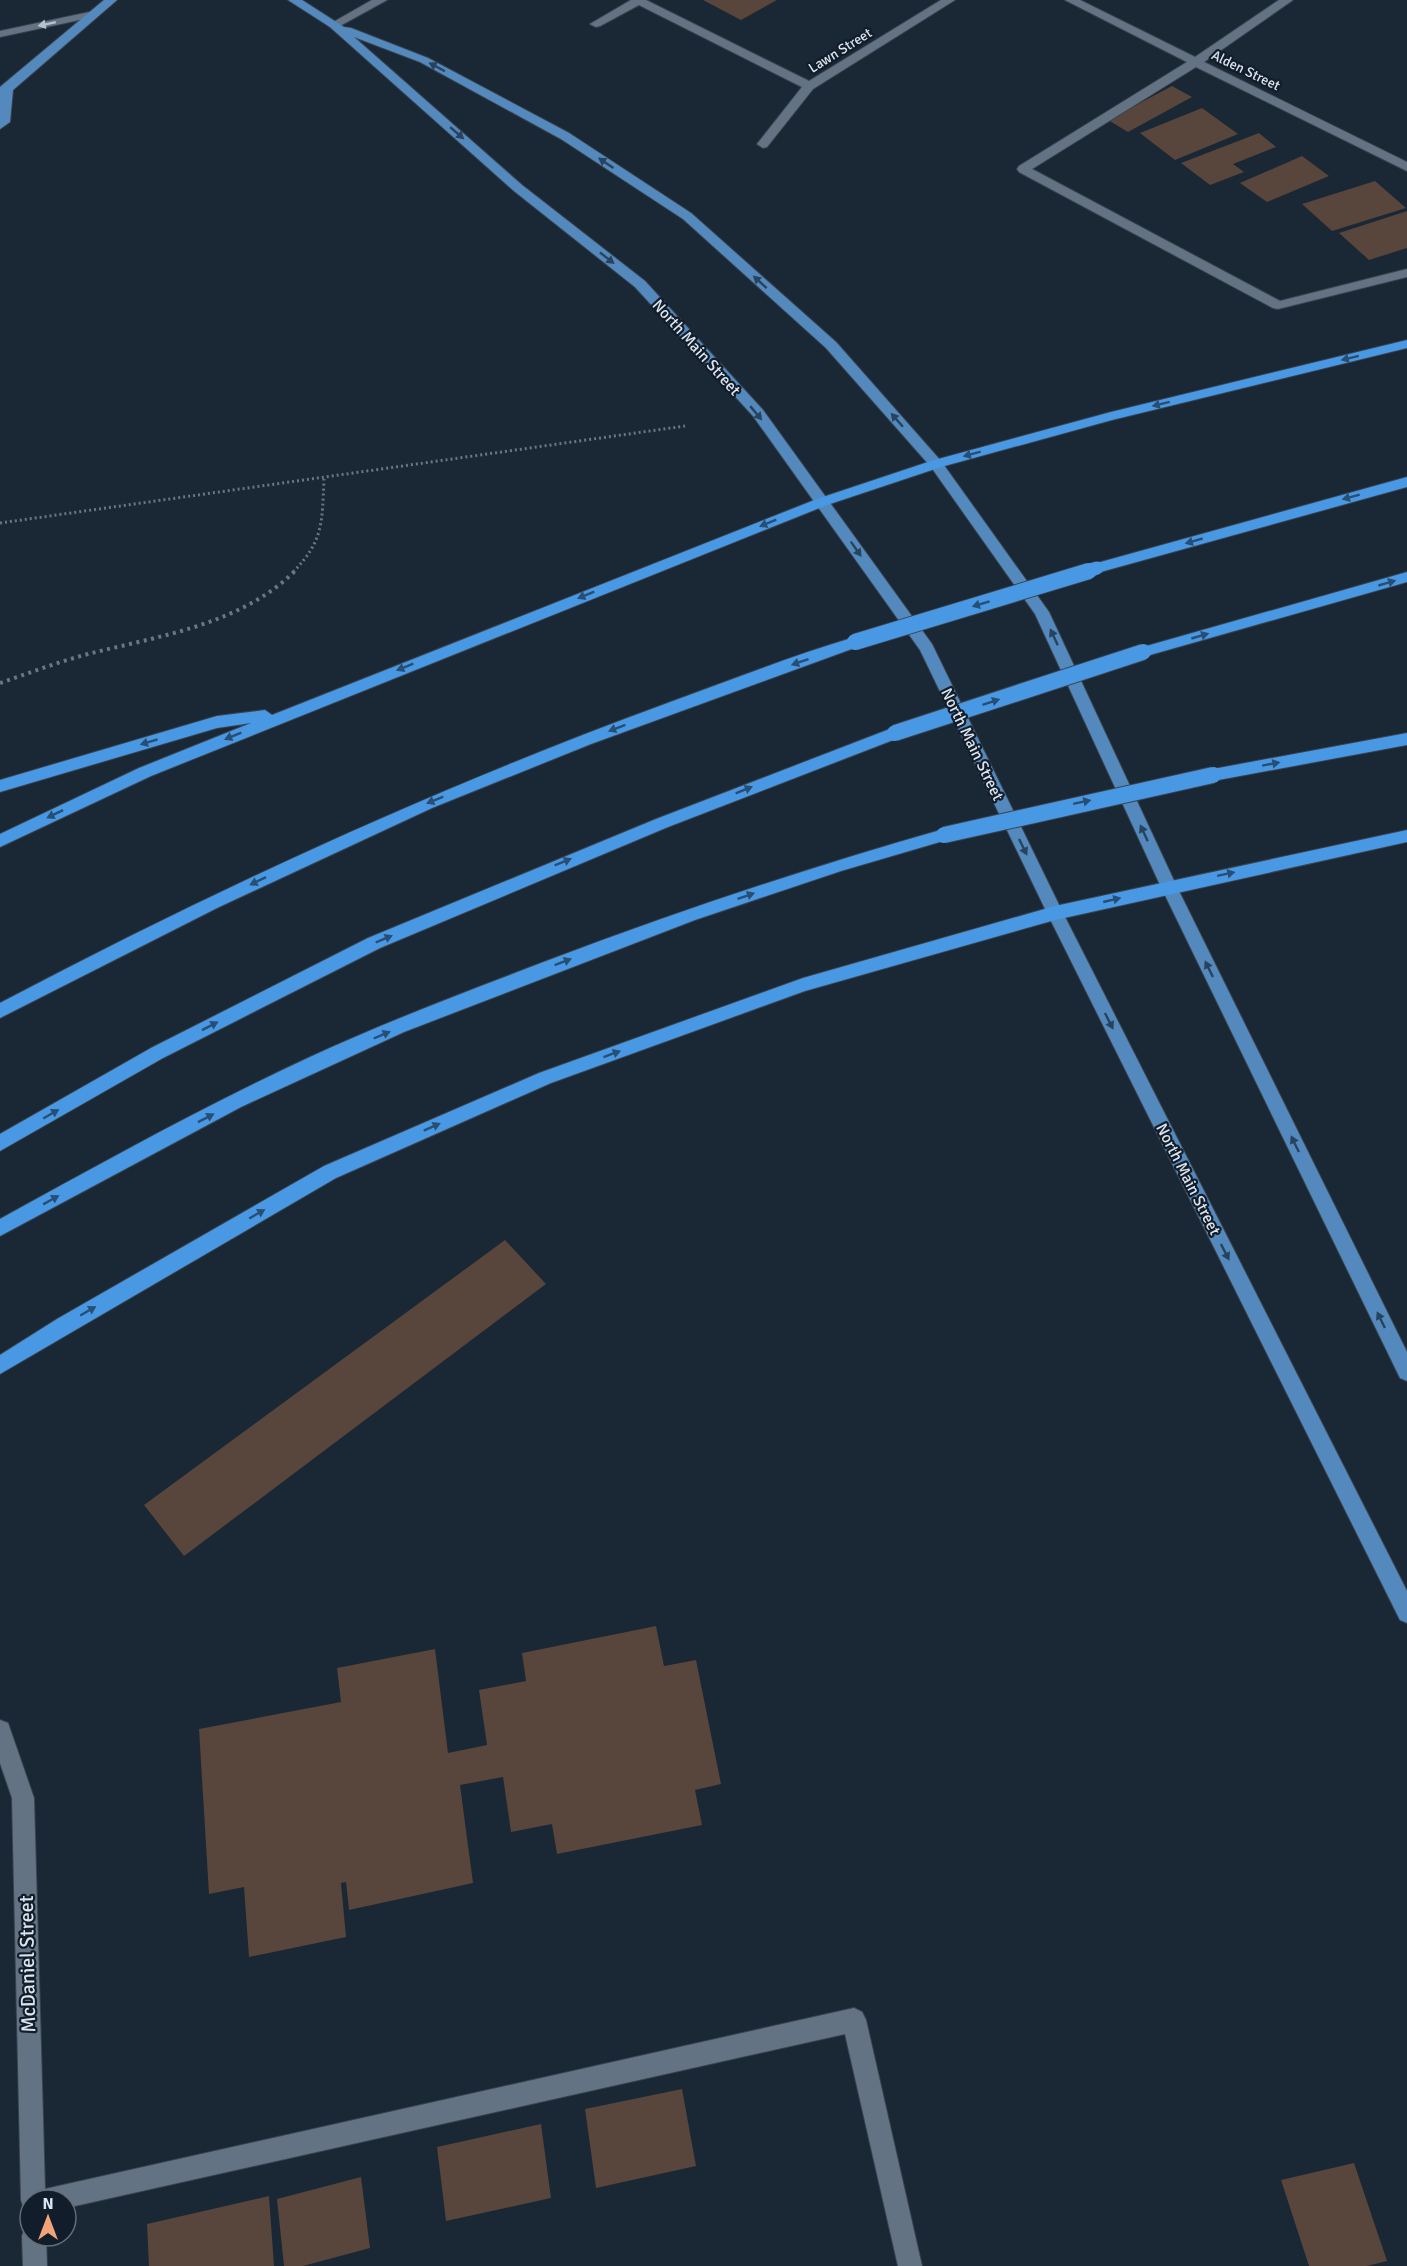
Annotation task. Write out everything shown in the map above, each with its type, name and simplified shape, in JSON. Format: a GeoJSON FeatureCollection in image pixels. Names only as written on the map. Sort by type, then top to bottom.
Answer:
{"type":"FeatureCollection","features":[{"type":"Feature","properties":{"kind":"highway"},"geometry":{"type":"LineString","coordinates":[[0,841],[145,771],[822,502],[936,464],[1112,416],[1407,344]]}},
{"type":"Feature","properties":{"kind":"highway"},"geometry":{"type":"LineString","coordinates":[[0,1011],[306,858],[424,805],[535,759],[673,707],[855,642],[1097,568],[1407,482]]}},
{"type":"Feature","properties":{"kind":"highway"},"geometry":{"type":"LineString","coordinates":[[0,1143],[157,1053],[374,943],[610,843],[895,733],[1143,652],[1407,577]]}},
{"type":"Feature","properties":{"kind":"highway"},"geometry":{"type":"LineString","coordinates":[[0,786],[217,722],[288,714]]}},
{"type":"Feature","properties":{"kind":"highway"},"geometry":{"type":"LineString","coordinates":[[0,1228],[153,1144],[316,1063],[453,1005],[624,939],[745,896],[866,856],[944,835],[1214,775],[1407,739]]}},
{"type":"Feature","properties":{"kind":"highway"},"geometry":{"type":"LineString","coordinates":[[0,1365],[64,1325],[330,1172],[545,1078],[804,985],[1055,914],[1407,836]]}},
{"type":"Feature","properties":{"kind":"main road"},"geometry":{"type":"LineString","coordinates":[[0,125],[4,122],[3,90],[111,0]]}},
{"type":"Feature","properties":{"kind":"main road","name":"North Main Street"},"geometry":{"type":"LineString","coordinates":[[294,0],[334,25],[518,188],[640,284],[758,413],[927,648],[1055,914],[1407,1613]]}},
{"type":"Feature","properties":{"kind":"main road","name":"North Main Street"},"geometry":{"type":"LineString","coordinates":[[334,25],[424,60],[565,136],[687,216],[831,345],[936,464],[1042,612],[1169,887],[1407,1372]]}},
{"type":"Feature","properties":{"kind":"street"},"geometry":{"type":"LineString","coordinates":[[334,25],[381,0]]}},
{"type":"Feature","properties":{"kind":"street"},"geometry":{"type":"LineString","coordinates":[[596,24],[638,0],[809,86]]}},
{"type":"Feature","properties":{"kind":"street","name":"Lawn Street"},"geometry":{"type":"LineString","coordinates":[[764,144],[809,86],[949,0]]}},
{"type":"Feature","properties":{"kind":"street","name":"Alden Street"},"geometry":{"type":"LineString","coordinates":[[1071,0],[1407,167]]}},
{"type":"Feature","properties":{"kind":"street"},"geometry":{"type":"LineString","coordinates":[[1287,0],[1196,62],[1023,169],[1278,305],[1407,273]]}},
{"type":"Feature","properties":{"kind":"street"},"geometry":{"type":"LineString","coordinates":[[0,34],[94,14]]}},
{"type":"Feature","properties":{"kind":"street","name":"McDaniel Street"},"geometry":{"type":"LineString","coordinates":[[0,1731],[23,1798],[33,2188]]}},
{"type":"Feature","properties":{"kind":"street"},"geometry":{"type":"LineString","coordinates":[[78,2193],[854,2020],[910,2266]]}},
{"type":"Feature","properties":{"kind":"street"},"geometry":{"type":"LineString","coordinates":[[34,2248],[35,2266]]}},
{"type":"Feature","properties":{"kind":"path"},"geometry":{"type":"LineString","coordinates":[[0,524],[684,426]]}},
{"type":"Feature","properties":{"kind":"path"},"geometry":{"type":"LineString","coordinates":[[0,683],[56,663],[165,636],[209,622],[256,600],[291,576],[314,547],[321,520],[324,478]]}},
{"type":"Feature","properties":{"kind":"building"},"geometry":{"type":"Polygon","coordinates":[[[703,0],[777,0],[741,20],[703,0]]]}},
{"type":"Feature","properties":{"kind":"building"},"geometry":{"type":"Polygon","coordinates":[[[1172,86],[1192,97],[1128,132],[1108,120],[1172,86]]]}},
{"type":"Feature","properties":{"kind":"building"},"geometry":{"type":"Polygon","coordinates":[[[1202,108],[1238,134],[1175,160],[1140,133],[1202,108]]]}},
{"type":"Feature","properties":{"kind":"building"},"geometry":{"type":"Polygon","coordinates":[[[1259,133],[1276,147],[1233,164],[1244,172],[1210,185],[1181,163],[1259,133]]]}},
{"type":"Feature","properties":{"kind":"building"},"geometry":{"type":"Polygon","coordinates":[[[1302,156],[1329,176],[1267,202],[1240,183],[1302,156]]]}},
{"type":"Feature","properties":{"kind":"building"},"geometry":{"type":"Polygon","coordinates":[[[1375,181],[1406,208],[1332,231],[1302,204],[1375,181]]]}},
{"type":"Feature","properties":{"kind":"building"},"geometry":{"type":"Polygon","coordinates":[[[1407,211],[1407,248],[1369,260],[1339,233],[1407,211]]]}},
{"type":"Feature","properties":{"kind":"building"},"geometry":{"type":"Polygon","coordinates":[[[505,1240],[546,1284],[184,1556],[144,1505],[505,1240]]]}},
{"type":"Feature","properties":{"kind":"building"},"geometry":{"type":"Polygon","coordinates":[[[656,1626],[664,1666],[696,1660],[721,1784],[695,1790],[702,1825],[557,1854],[552,1824],[511,1832],[503,1777],[460,1785],[473,1883],[349,1910],[346,1882],[341,1883],[346,1937],[249,1957],[244,1887],[209,1894],[199,1729],[341,1702],[337,1668],[435,1649],[448,1753],[487,1745],[479,1690],[526,1681],[522,1653],[656,1626]]]}},
{"type":"Feature","properties":{"kind":"building"},"geometry":{"type":"Polygon","coordinates":[[[682,2089],[696,2166],[596,2188],[585,2109],[682,2089]]]}},
{"type":"Feature","properties":{"kind":"building"},"geometry":{"type":"Polygon","coordinates":[[[541,2124],[551,2198],[446,2221],[437,2147],[541,2124]]]}},
{"type":"Feature","properties":{"kind":"building"},"geometry":{"type":"Polygon","coordinates":[[[1354,2163],[1387,2261],[1367,2266],[1309,2266],[1281,2180],[1354,2163]]]}},
{"type":"Feature","properties":{"kind":"building"},"geometry":{"type":"Polygon","coordinates":[[[361,2177],[370,2248],[303,2266],[284,2266],[277,2199],[361,2177]]]}},
{"type":"Feature","properties":{"kind":"building"},"geometry":{"type":"Polygon","coordinates":[[[269,2196],[274,2266],[149,2266],[147,2224],[269,2196]]]}}]}
